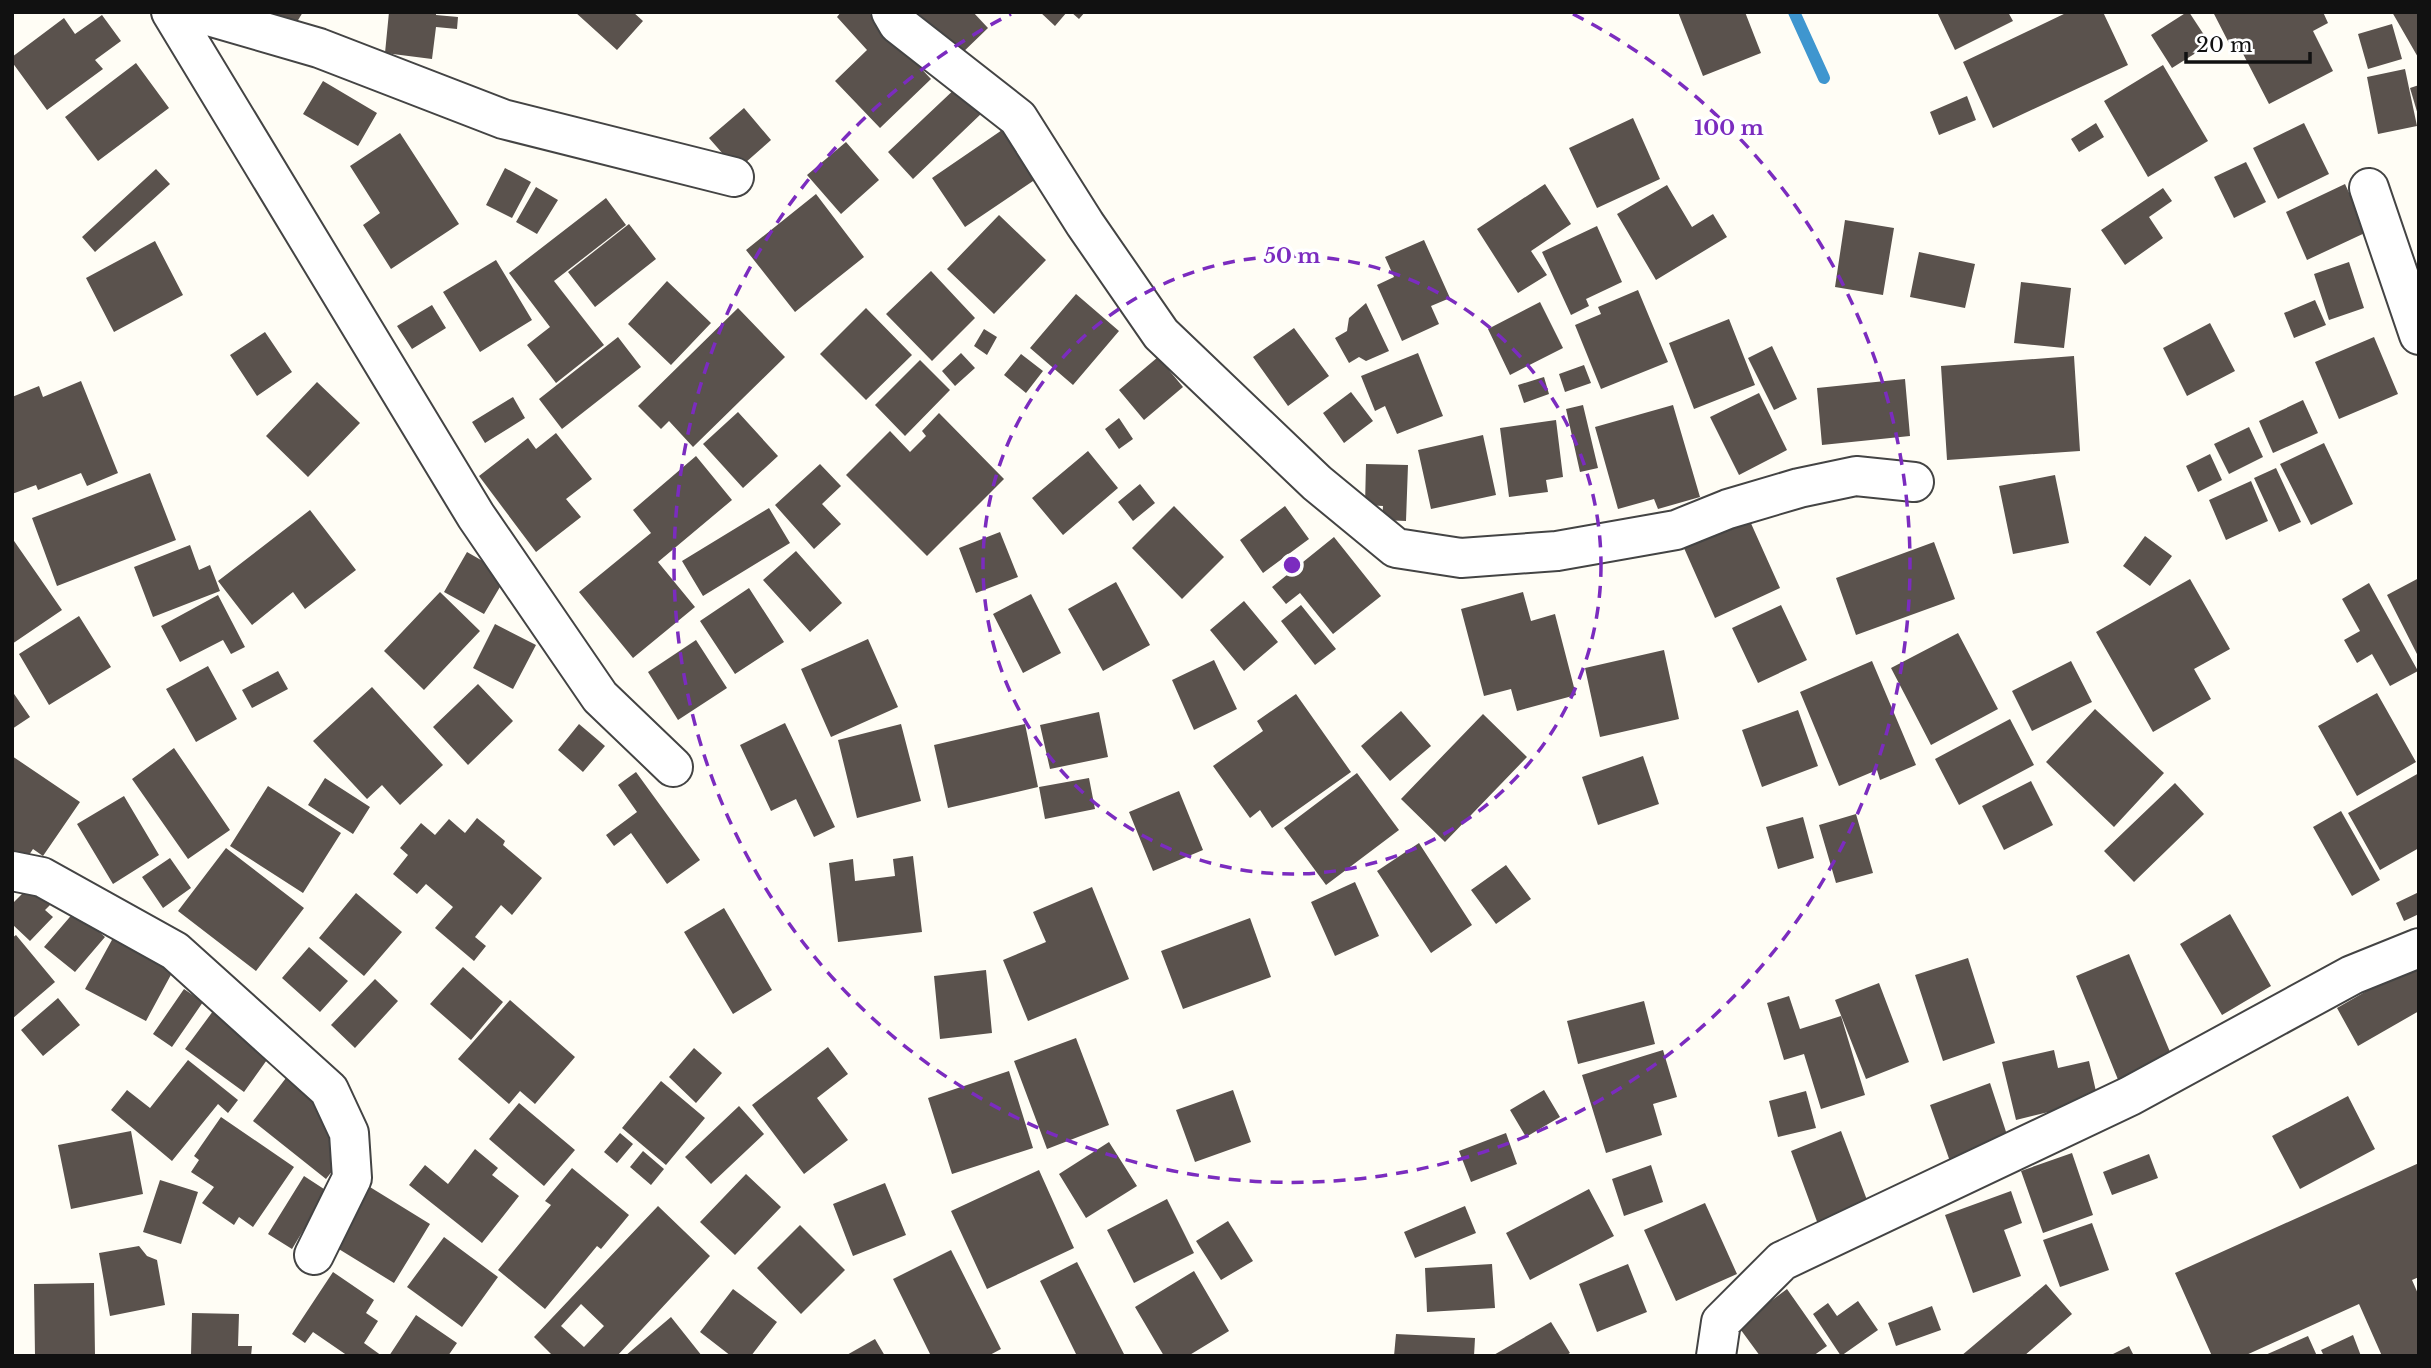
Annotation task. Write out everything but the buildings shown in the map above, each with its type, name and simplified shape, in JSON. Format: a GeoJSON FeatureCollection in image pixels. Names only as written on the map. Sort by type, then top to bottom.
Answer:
{"type":"FeatureCollection","features":[{"type":"Feature","properties":{"kind":"street"},"geometry":{"type":"LineString","coordinates":[[171,12],[476,516],[600,697],[673,768]]}},
{"type":"Feature","properties":{"kind":"street"},"geometry":{"type":"LineString","coordinates":[[195,12],[319,48],[503,119],[734,177]]}},
{"type":"Feature","properties":{"kind":"street"},"geometry":{"type":"LineString","coordinates":[[891,12],[898,24],[1018,118],[1085,224],[1161,334],[1317,483],[1396,548],[1461,558],[1557,551],[1676,530],[1752,502],[1856,476],[1914,482]]}},
{"type":"Feature","properties":{"kind":"street"},"geometry":{"type":"LineString","coordinates":[[2369,188],[2419,335]]}},
{"type":"Feature","properties":{"kind":"street"},"geometry":{"type":"LineString","coordinates":[[12,871],[42,877],[175,951],[329,1090],[349,1133],[352,1178],[314,1255]]}},
{"type":"Feature","properties":{"kind":"street"},"geometry":{"type":"LineString","coordinates":[[1716,1356],[1721,1322],[1782,1261],[2130,1096],[2352,975],[2419,948]]}},
{"type":"Feature","properties":{"kind":"waterway"},"geometry":{"type":"LineString","coordinates":[[1794,12],[1824,78]]}}]}
